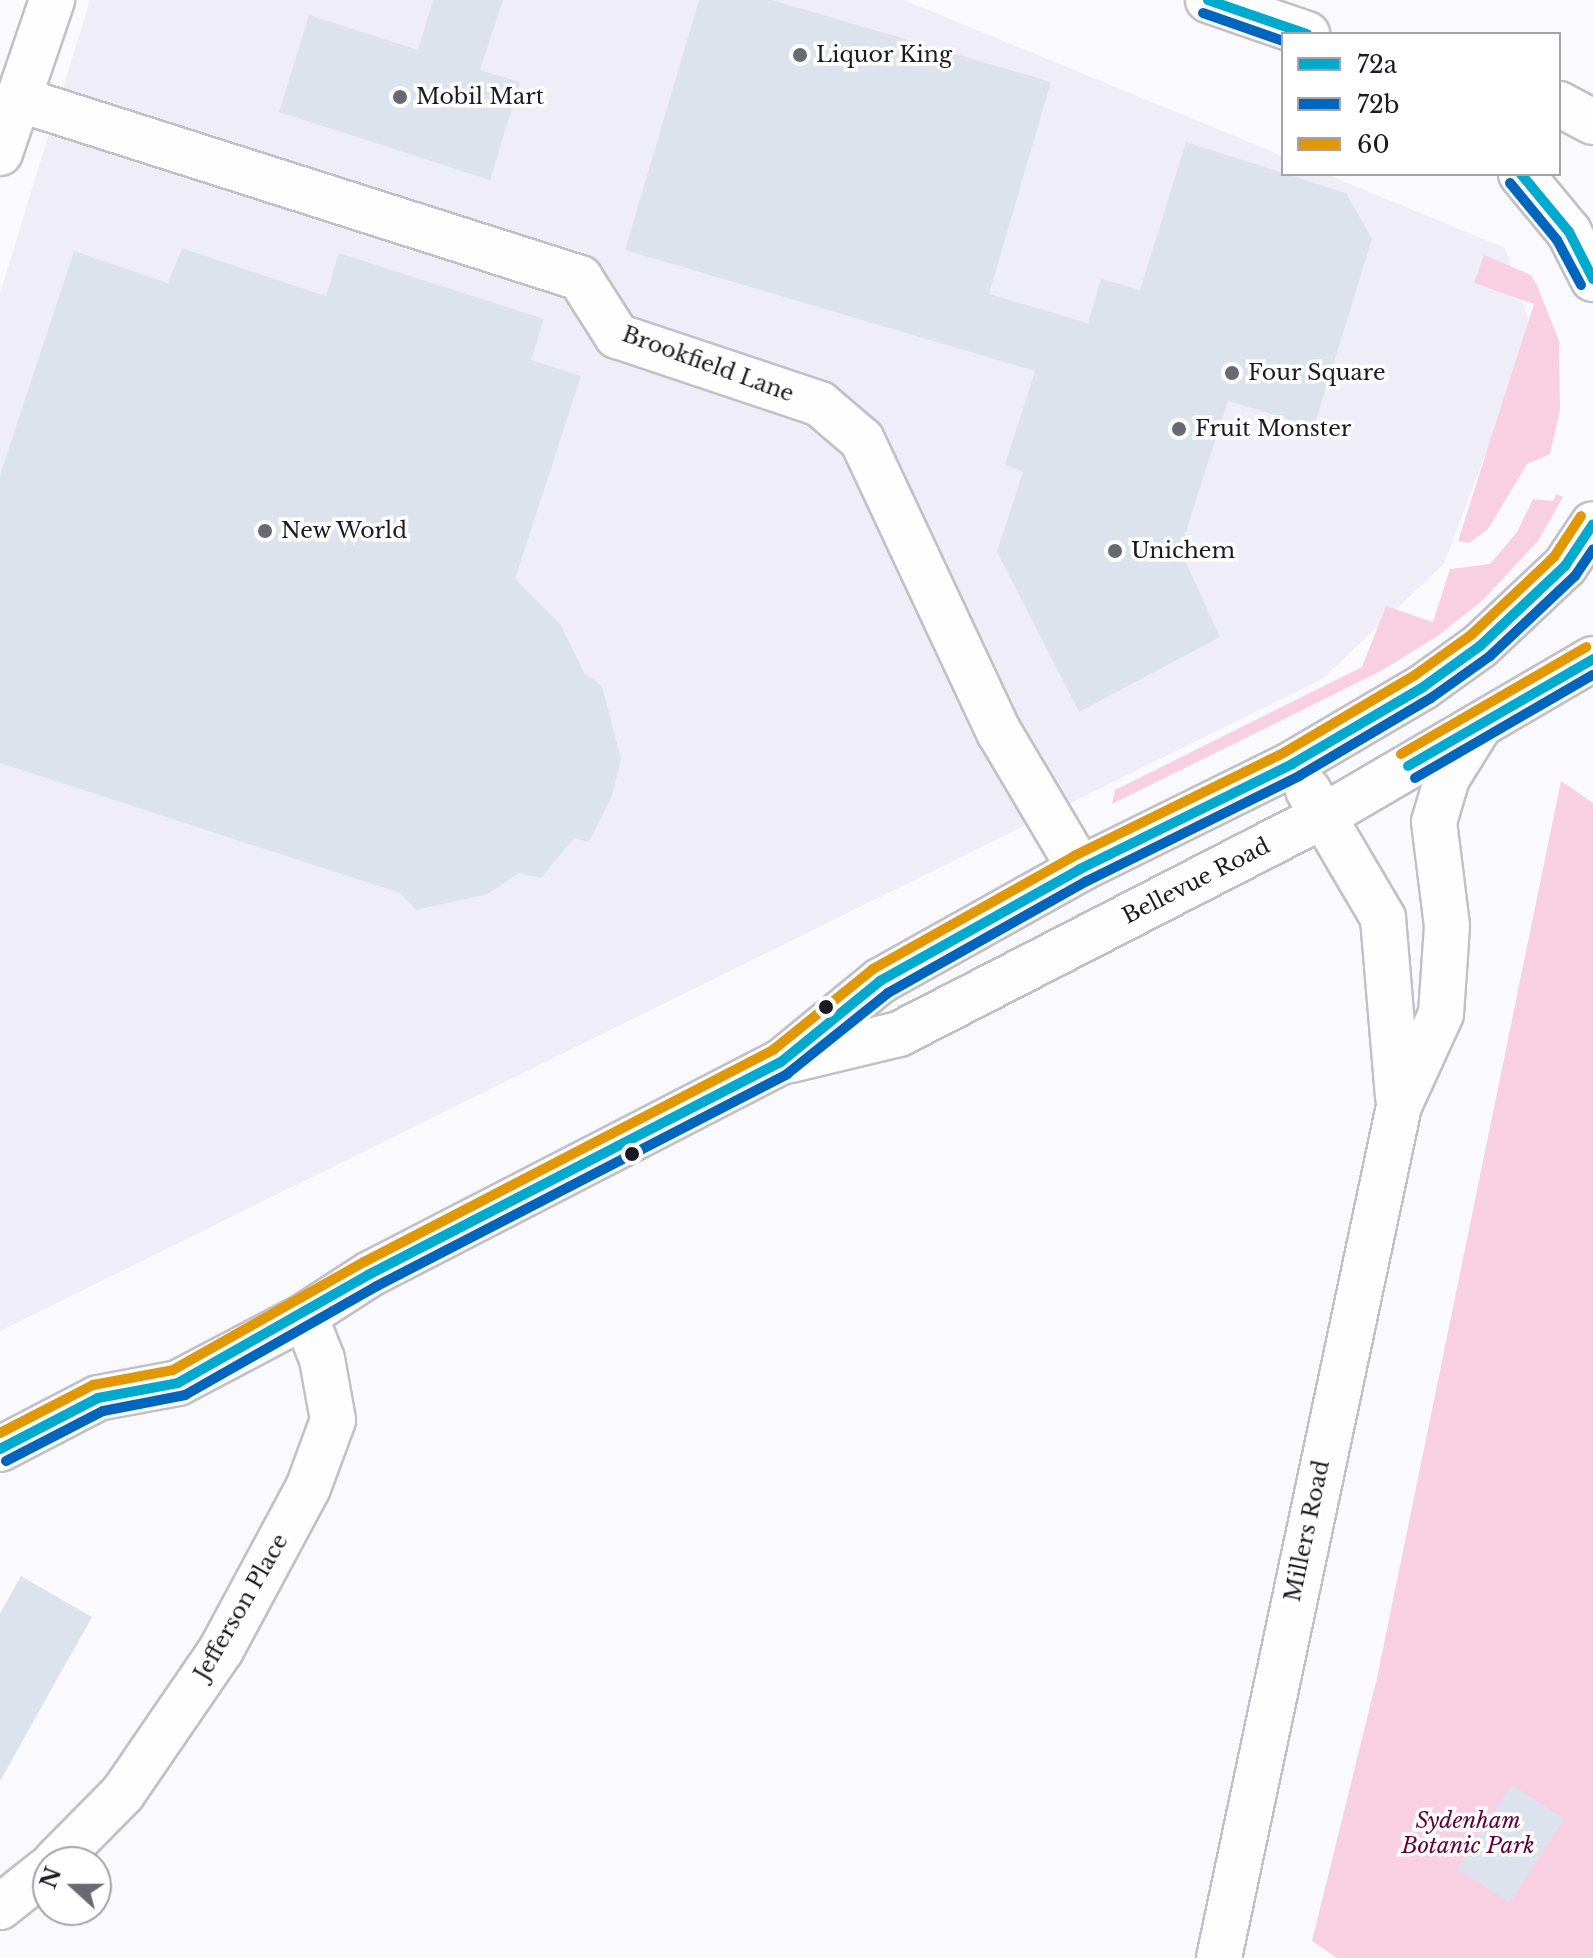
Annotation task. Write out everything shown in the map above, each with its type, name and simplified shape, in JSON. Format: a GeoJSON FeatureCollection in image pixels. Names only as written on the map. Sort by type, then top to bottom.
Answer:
{"type":"FeatureCollection","features":[{"type":"Feature","properties":{"kind":"street"},"geometry":{"type":"LineString","coordinates":[[0,153],[52,0]]}},
{"type":"Feature","properties":{"kind":"street"},"geometry":{"type":"LineString","coordinates":[[1208,0],[1301,32]]}},
{"type":"Feature","properties":{"kind":"street","name":"Brookfield Lane"},"geometry":{"type":"LineString","coordinates":[[18,99],[580,278],[617,336],[820,404],[862,440],[999,732],[1080,869]]}},
{"type":"Feature","properties":{"kind":"street"},"geometry":{"type":"LineString","coordinates":[[1561,105],[1593,122]]}},
{"type":"Feature","properties":{"kind":"street"},"geometry":{"type":"LineString","coordinates":[[1523,176],[1569,232],[1593,279]]}},
{"type":"Feature","properties":{"kind":"street","name":"Bellevue Road"},"geometry":{"type":"LineString","coordinates":[[0,1449],[98,1398],[178,1383],[305,1316],[370,1274],[781,1062],[880,981],[1080,869],[1292,764],[1480,646],[1565,566],[1593,524]]}},
{"type":"Feature","properties":{"kind":"street","name":"Bellevue Road"},"geometry":{"type":"LineString","coordinates":[[781,1062],[899,1034],[1324,816],[1386,778],[1477,730],[1593,659]]}},
{"type":"Feature","properties":{"kind":"street","name":"Millers Road"},"geometry":{"type":"LineString","coordinates":[[1219,1958],[1399,1106],[1441,1014],[1447,926],[1434,822],[1447,778],[1477,730]]}},
{"type":"Feature","properties":{"kind":"street"},"geometry":{"type":"LineString","coordinates":[[1292,764],[1335,755],[1386,778],[1434,822]]}},
{"type":"Feature","properties":{"kind":"street","name":"Millers Road"},"geometry":{"type":"LineString","coordinates":[[1292,764],[1383,918],[1399,1106]]}},
{"type":"Feature","properties":{"kind":"street","name":"Jefferson Place"},"geometry":{"type":"LineString","coordinates":[[71,1846],[123,1793],[221,1650],[308,1488],[333,1420],[322,1359],[305,1316]]}},
{"type":"Feature","properties":{"kind":"street"},"geometry":{"type":"LineString","coordinates":[[0,1907],[32,1882]]}},
{"type":"Feature","properties":{"kind":"shaded area"},"geometry":{"type":"Polygon","coordinates":[[[90,0],[904,0],[1281,155],[1281,176],[1331,176],[1505,248],[1532,331],[1444,564],[1322,679],[0,1331],[0,293],[90,0]]]}},
{"type":"Feature","properties":{"kind":"green space"},"geometry":{"type":"Polygon","coordinates":[[[1484,255],[1531,275],[1537,285],[1559,341],[1560,410],[1550,454],[1527,464],[1488,529],[1469,543],[1458,541],[1534,304],[1474,283],[1484,255]]]}},
{"type":"Feature","properties":{"kind":"green space"},"geometry":{"type":"Polygon","coordinates":[[[1556,494],[1563,497],[1538,541],[1483,600],[1439,635],[1381,671],[1112,804],[1115,790],[1362,667],[1386,606],[1433,622],[1450,569],[1490,564],[1517,532],[1533,499],[1553,501],[1556,494]]]}},
{"type":"Feature","properties":{"kind":"green space","name":"Sydenham Botanic Park"},"geometry":{"type":"Polygon","coordinates":[[[1561,781],[1593,803],[1593,1958],[1337,1958],[1312,1941],[1377,1678],[1561,781]]]}},
{"type":"Feature","properties":{"kind":"building","name":"Mobil Mart"},"geometry":{"type":"Polygon","coordinates":[[[433,0],[503,0],[480,70],[520,82],[490,180],[279,112],[309,15],[418,50],[433,0]]]}},
{"type":"Feature","properties":{"kind":"building"},"geometry":{"type":"Polygon","coordinates":[[[699,0],[772,0],[1051,82],[989,294],[1088,323],[1101,279],[1140,290],[1186,142],[1281,172],[1281,176],[1293,176],[1346,193],[1372,239],[1314,427],[1228,401],[1180,550],[1220,637],[1079,712],[997,552],[1023,472],[1005,465],[1035,371],[625,250],[699,0]]]}},
{"type":"Feature","properties":{"kind":"building","name":"New World"},"geometry":{"type":"Polygon","coordinates":[[[182,248],[326,296],[339,253],[544,319],[531,360],[581,376],[515,579],[561,625],[584,673],[602,686],[621,759],[612,796],[589,842],[574,838],[541,878],[519,873],[488,894],[416,910],[400,893],[0,763],[0,475],[74,251],[168,283],[182,248]]]}},
{"type":"Feature","properties":{"kind":"building"},"geometry":{"type":"Polygon","coordinates":[[[21,1576],[92,1617],[0,1781],[0,1613],[21,1576]]]}},
{"type":"Feature","properties":{"kind":"building"},"geometry":{"type":"Polygon","coordinates":[[[1512,1785],[1564,1819],[1510,1903],[1458,1869],[1512,1785]]]}},
{"type":"Feature","properties":{"kind":"transit line","name":"72a"},"geometry":{"type":"LineString","coordinates":[[1208,0],[1301,32]]}},
{"type":"Feature","properties":{"kind":"transit line","name":"72b"},"geometry":{"type":"LineString","coordinates":[[1203,13],[1281,40]]}},
{"type":"Feature","properties":{"kind":"transit line","name":"72a"},"geometry":{"type":"LineString","coordinates":[[1523,176],[1569,232],[1593,279]]}},
{"type":"Feature","properties":{"kind":"transit line","name":"72b"},"geometry":{"type":"LineString","coordinates":[[1510,183],[1557,240],[1581,285]]}},
{"type":"Feature","properties":{"kind":"transit line","name":"60"},"geometry":{"type":"LineString","coordinates":[[0,1433],[93,1385],[173,1370],[364,1262],[773,1050],[873,969],[1074,856],[1285,752],[1415,675],[1471,635],[1554,557],[1581,516]]}},
{"type":"Feature","properties":{"kind":"transit line","name":"72a"},"geometry":{"type":"LineString","coordinates":[[0,1449],[98,1398],[178,1383],[370,1274],[781,1062],[880,981],[1080,869],[1292,764],[1423,687],[1480,646],[1565,566],[1593,524]]}},
{"type":"Feature","properties":{"kind":"transit line","name":"72b"},"geometry":{"type":"LineString","coordinates":[[6,1461],[103,1411],[185,1395],[377,1286],[787,1074],[888,993],[1087,881],[1299,776],[1431,698],[1490,656],[1575,576],[1593,549]]}},
{"type":"Feature","properties":{"kind":"transit line","name":"60"},"geometry":{"type":"LineString","coordinates":[[1401,754],[1586,647]]}},
{"type":"Feature","properties":{"kind":"transit line","name":"72a"},"geometry":{"type":"LineString","coordinates":[[1408,766],[1593,659]]}},
{"type":"Feature","properties":{"kind":"transit line","name":"72b"},"geometry":{"type":"LineString","coordinates":[[1415,778],[1593,675]]}},
{"type":"Feature","properties":{"kind":"place","name":"Liquor King"},"geometry":{"type":"Point","coordinates":[800,55]}},
{"type":"Feature","properties":{"kind":"place","name":"Mobil Mart"},"geometry":{"type":"Point","coordinates":[400,97]}},
{"type":"Feature","properties":{"kind":"place","name":"Four Square"},"geometry":{"type":"Point","coordinates":[1232,373]}},
{"type":"Feature","properties":{"kind":"place","name":"Fruit Monster"},"geometry":{"type":"Point","coordinates":[1179,429]}},
{"type":"Feature","properties":{"kind":"place","name":"New World"},"geometry":{"type":"Point","coordinates":[265,531]}},
{"type":"Feature","properties":{"kind":"place","name":"Unichem"},"geometry":{"type":"Point","coordinates":[1115,551]}}]}
